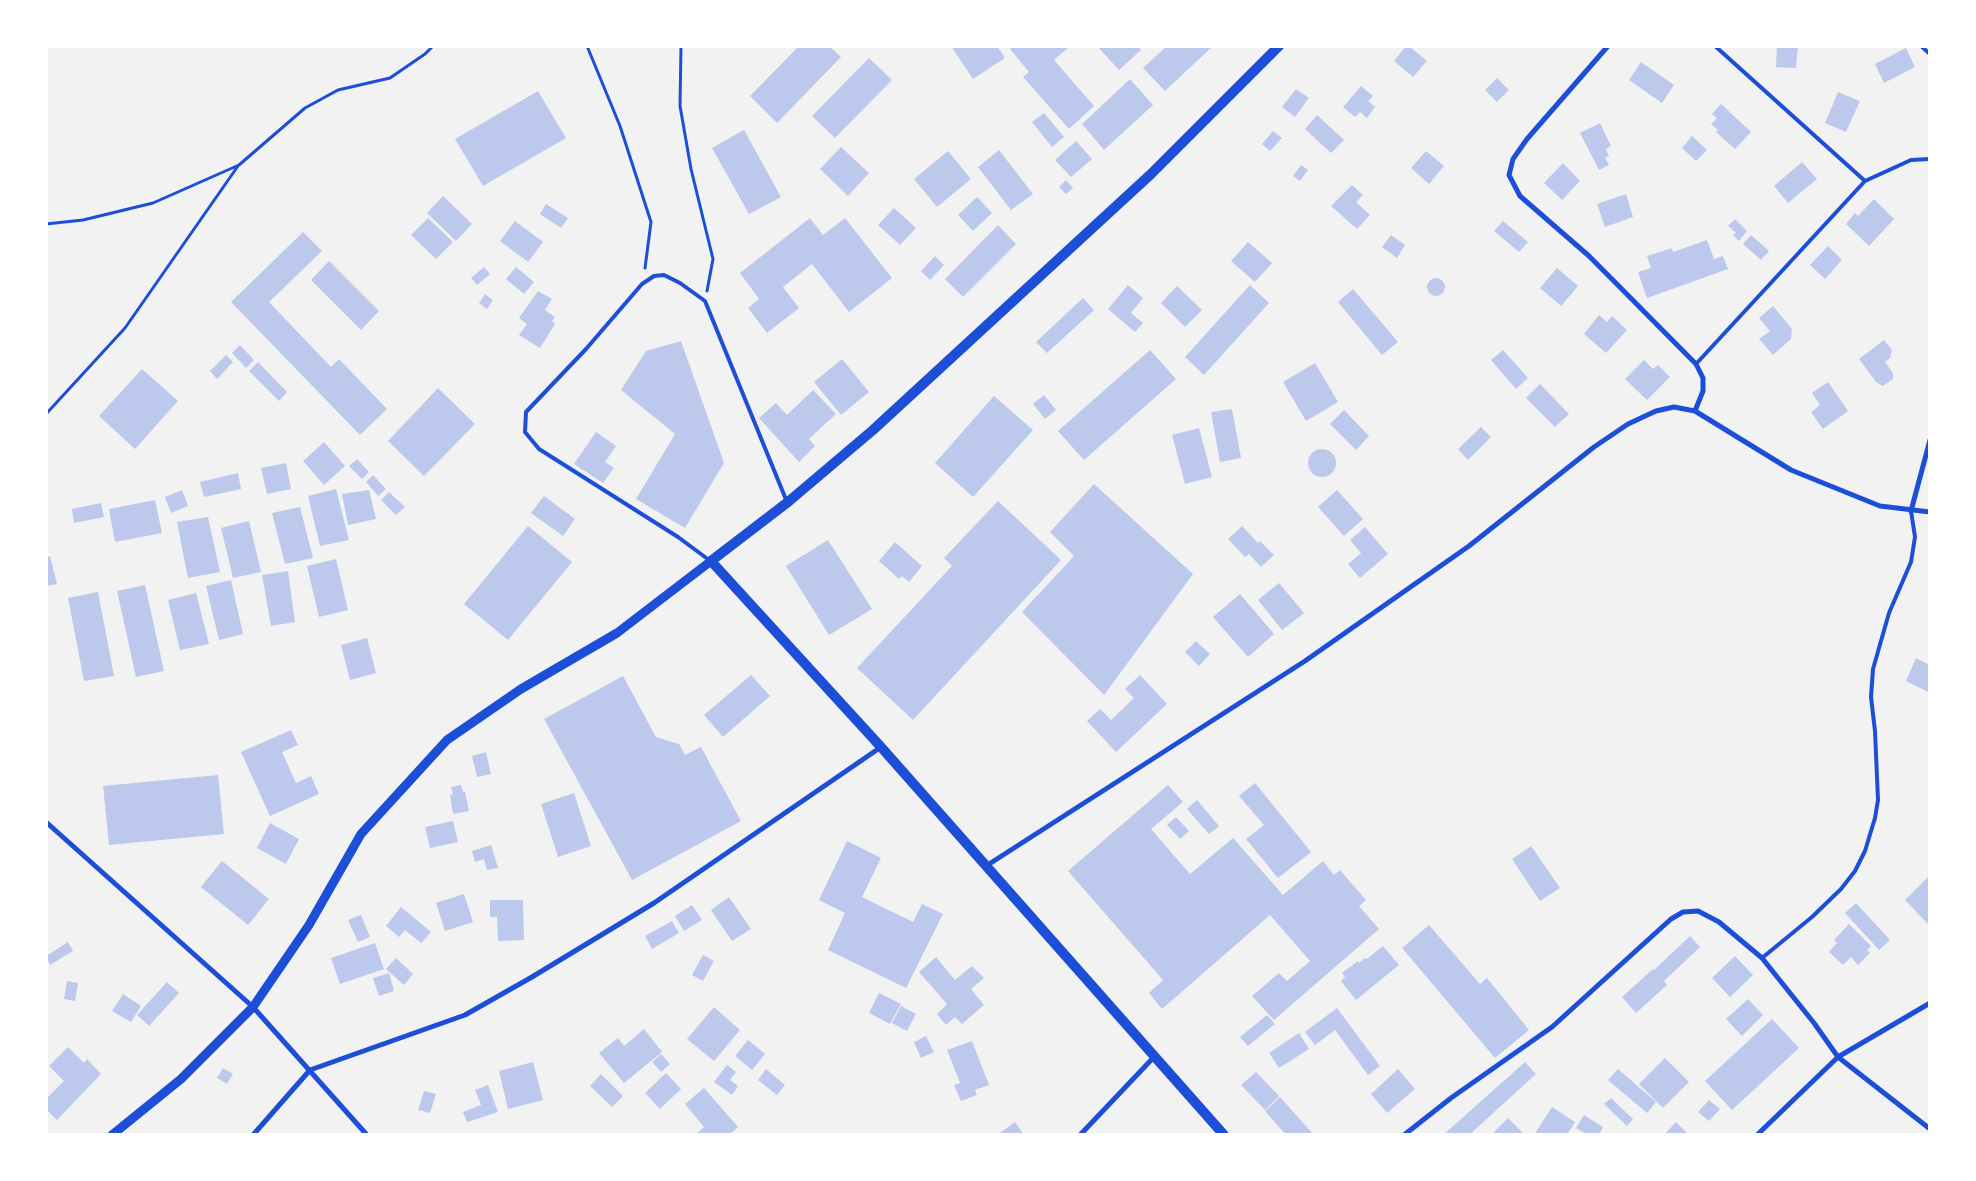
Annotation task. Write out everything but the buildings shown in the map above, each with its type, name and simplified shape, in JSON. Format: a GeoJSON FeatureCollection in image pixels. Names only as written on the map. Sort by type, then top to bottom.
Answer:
{"type":"FeatureCollection","features":[{"type":"Feature","properties":{"kind":"main road"},"geometry":{"type":"LineString","coordinates":[[1224,1135],[881,747],[711,561],[788,502],[872,430],[1144,181],[1279,46]]}},
{"type":"Feature","properties":{"kind":"street"},"geometry":{"type":"LineString","coordinates":[[1608,46],[1527,139],[1513,159],[1509,175],[1520,196],[1589,256],[1696,364],[1703,378],[1703,391],[1695,411]]}},
{"type":"Feature","properties":{"kind":"street"},"geometry":{"type":"LineString","coordinates":[[986,866],[1305,661],[1470,546],[1594,447],[1628,424],[1656,411],[1674,408],[1695,411],[1791,470],[1880,506],[1930,512]]}},
{"type":"Feature","properties":{"kind":"street"},"geometry":{"type":"LineString","coordinates":[[1911,511],[1930,440]]}},
{"type":"Feature","properties":{"kind":"street"},"geometry":{"type":"LineString","coordinates":[[112,1135],[182,1079],[253,1007],[309,925],[361,834],[447,740],[520,689],[616,633],[711,561]]}},
{"type":"Feature","properties":{"kind":"street"},"geometry":{"type":"LineString","coordinates":[[253,1135],[310,1070],[465,1015],[654,903],[881,747]]}},
{"type":"Feature","properties":{"kind":"street"},"geometry":{"type":"LineString","coordinates":[[46,822],[253,1007],[367,1135]]}},
{"type":"Feature","properties":{"kind":"street"},"geometry":{"type":"LineString","coordinates":[[1404,1135],[1451,1098],[1552,1027],[1671,919],[1683,912],[1698,910],[1719,922],[1762,958],[1814,1023],[1838,1057],[1930,1129]]}},
{"type":"Feature","properties":{"kind":"street"},"geometry":{"type":"LineString","coordinates":[[1757,1135],[1838,1057],[1930,1003]]}},
{"type":"Feature","properties":{"kind":"street"},"geometry":{"type":"LineString","coordinates":[[1080,1135],[1154,1057]]}},
{"type":"Feature","properties":{"kind":"lane"},"geometry":{"type":"LineString","coordinates":[[1715,46],[1865,181]]}},
{"type":"Feature","properties":{"kind":"lane"},"geometry":{"type":"LineString","coordinates":[[1921,46],[1930,54]]}},
{"type":"Feature","properties":{"kind":"lane"},"geometry":{"type":"LineString","coordinates":[[1696,364],[1865,181],[1911,160],[1930,159]]}},
{"type":"Feature","properties":{"kind":"lane"},"geometry":{"type":"LineString","coordinates":[[711,561],[678,537],[539,449],[525,432],[526,412],[586,349],[642,284],[654,276],[664,275],[680,283],[706,301],[788,502]]}},
{"type":"Feature","properties":{"kind":"lane"},"geometry":{"type":"LineString","coordinates":[[1762,958],[1812,917],[1840,889],[1855,871],[1865,851],[1875,818],[1878,800],[1875,731],[1871,697],[1872,669],[1889,613],[1911,562],[1915,537],[1911,511]]}},
{"type":"Feature","properties":{"kind":"path"},"geometry":{"type":"LineString","coordinates":[[46,414],[125,328],[239,165],[305,108],[338,90],[390,78],[425,54],[433,46]]}},
{"type":"Feature","properties":{"kind":"path"},"geometry":{"type":"LineString","coordinates":[[587,46],[620,126],[651,222],[642,284]]}},
{"type":"Feature","properties":{"kind":"path"},"geometry":{"type":"LineString","coordinates":[[681,46],[680,106],[691,169],[713,259],[706,301]]}},
{"type":"Feature","properties":{"kind":"path"},"geometry":{"type":"LineString","coordinates":[[46,224],[83,220],[153,203],[239,165]]}},
{"type":"Feature","properties":{"kind":"path"},"geometry":{"type":"LineString","coordinates":[[46,735],[46,742]]}}]}
